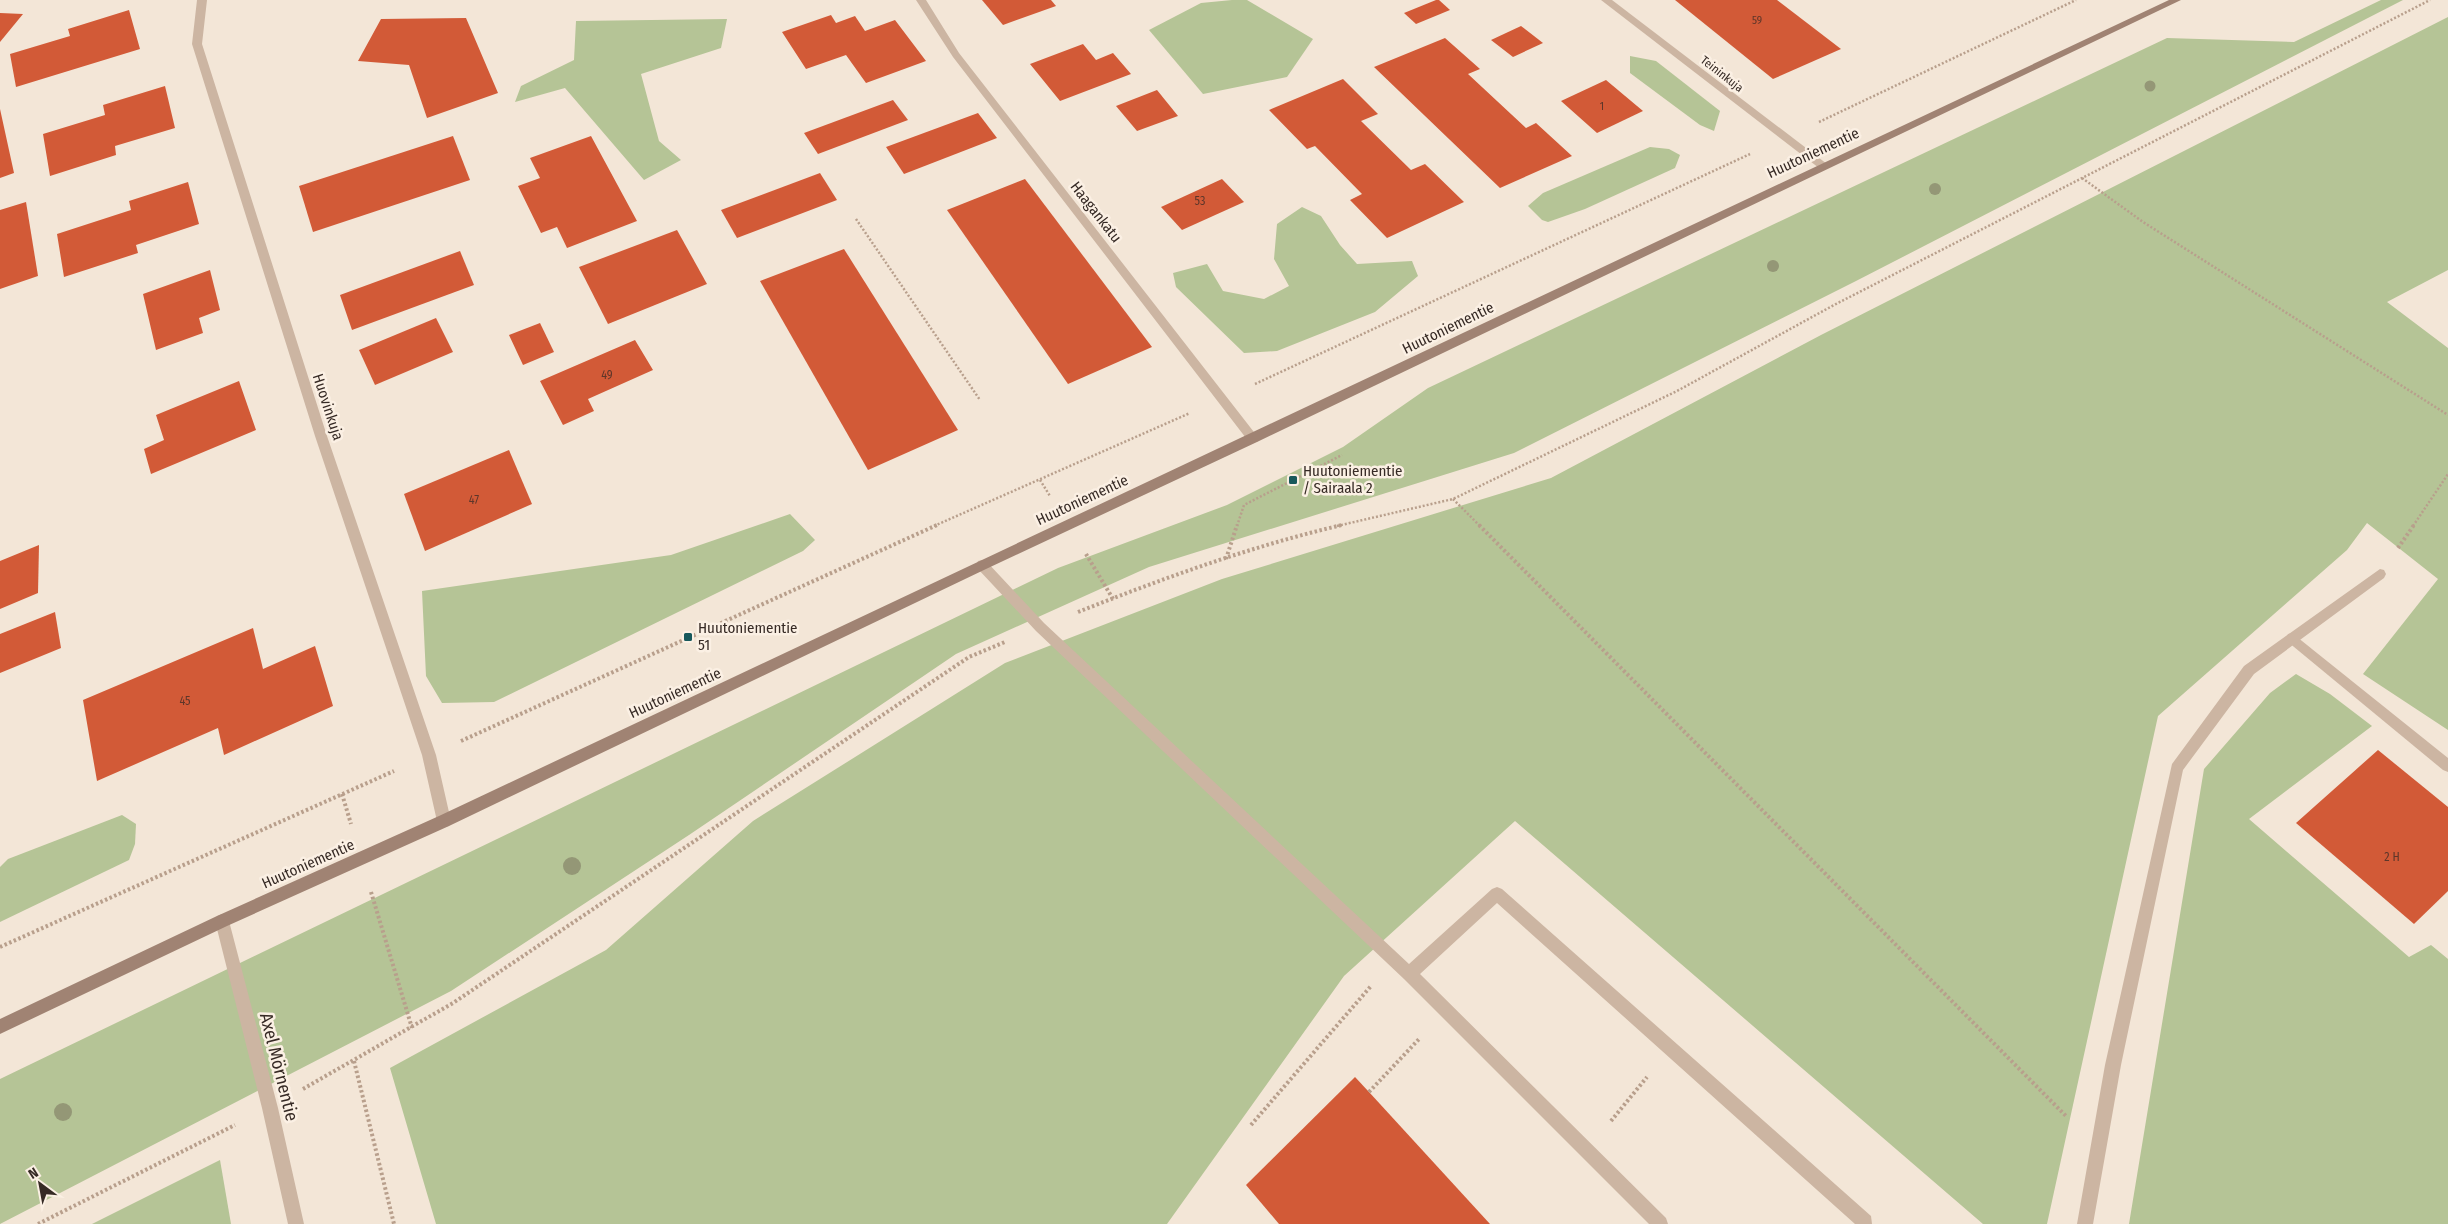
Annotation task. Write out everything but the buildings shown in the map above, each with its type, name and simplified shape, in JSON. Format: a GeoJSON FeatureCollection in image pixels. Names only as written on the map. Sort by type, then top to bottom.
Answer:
{"type":"FeatureCollection","features":[{"type":"Feature","properties":{"kind":"main road","name":"Huutoniementie"},"geometry":{"type":"LineString","coordinates":[[0,1027],[222,920],[444,821],[2176,0]]}},
{"type":"Feature","properties":{"kind":"street","name":"Huovinkuja"},"geometry":{"type":"LineString","coordinates":[[202,0],[197,44],[321,436],[429,756],[444,821]]}},
{"type":"Feature","properties":{"kind":"street","name":"Haagankatu"},"geometry":{"type":"LineString","coordinates":[[921,0],[956,55],[1253,439]]}},
{"type":"Feature","properties":{"kind":"street","name":"Teininkuja"},"geometry":{"type":"LineString","coordinates":[[1606,0],[1823,166]]}},
{"type":"Feature","properties":{"kind":"street"},"geometry":{"type":"LineString","coordinates":[[982,565],[1040,627],[1409,974],[1660,1224]]}},
{"type":"Feature","properties":{"kind":"street"},"geometry":{"type":"LineString","coordinates":[[2086,1224],[2113,1065],[2177,768],[2249,670],[2380,574]]}},
{"type":"Feature","properties":{"kind":"street"},"geometry":{"type":"LineString","coordinates":[[2292,638],[2448,766]]}},
{"type":"Feature","properties":{"kind":"street"},"geometry":{"type":"LineString","coordinates":[[1409,974],[1497,894],[1865,1222],[1864,1224]]}},
{"type":"Feature","properties":{"kind":"street","name":"Axel Mörnentie"},"geometry":{"type":"LineString","coordinates":[[222,920],[270,1108],[296,1224]]}},
{"type":"Feature","properties":{"kind":"path"},"geometry":{"type":"LineString","coordinates":[[0,948],[429,756],[860,559],[1221,400],[2076,0]]}},
{"type":"Feature","properties":{"kind":"path"},"geometry":{"type":"LineString","coordinates":[[38,1224],[270,1108],[453,1004],[969,657],[1155,581],[1311,532],[1454,499],[1676,391],[1834,305],[2430,0]]}},
{"type":"Feature","properties":{"kind":"path"},"geometry":{"type":"LineString","coordinates":[[2082,178],[2160,233],[2448,415]]}},
{"type":"Feature","properties":{"kind":"path"},"geometry":{"type":"LineString","coordinates":[[856,219],[980,400]]}},
{"type":"Feature","properties":{"kind":"path"},"geometry":{"type":"LineString","coordinates":[[1226,559],[1244,504],[1342,455]]}},
{"type":"Feature","properties":{"kind":"path"},"geometry":{"type":"LineString","coordinates":[[2380,574],[2448,474]]}},
{"type":"Feature","properties":{"kind":"path"},"geometry":{"type":"LineString","coordinates":[[1454,499],[2098,1150]]}},
{"type":"Feature","properties":{"kind":"path"},"geometry":{"type":"LineString","coordinates":[[342,794],[412,1028]]}},
{"type":"Feature","properties":{"kind":"path"},"geometry":{"type":"LineString","coordinates":[[1251,1125],[1394,960]]}},
{"type":"Feature","properties":{"kind":"path"},"geometry":{"type":"LineString","coordinates":[[1368,1092],[1446,1011]]}},
{"type":"Feature","properties":{"kind":"path"},"geometry":{"type":"LineString","coordinates":[[1587,1151],[1670,1049]]}},
{"type":"Feature","properties":{"kind":"path"},"geometry":{"type":"LineString","coordinates":[[354,1061],[394,1224]]}},
{"type":"Feature","properties":{"kind":"green space"},"geometry":{"type":"Polygon","coordinates":[[[1247,0],[1313,39],[1287,77],[1203,94],[1149,30],[1201,3],[1247,0]]]}},
{"type":"Feature","properties":{"kind":"green space"},"geometry":{"type":"Polygon","coordinates":[[[2381,0],[2403,0],[1856,281],[1514,453],[1149,567],[956,654],[689,835],[451,991],[0,1224],[0,1079],[1058,568],[1227,505],[1343,447],[1428,388],[2167,38],[2294,42],[2381,0]]]}},
{"type":"Feature","properties":{"kind":"green space"},"geometry":{"type":"Polygon","coordinates":[[[2448,17],[2448,270],[2387,302],[2448,348],[2448,730],[2363,674],[2438,579],[2367,523],[2347,550],[2158,716],[2047,1224],[1983,1224],[1515,821],[1344,976],[1167,1224],[436,1224],[390,1068],[606,950],[753,821],[1005,663],[1222,579],[1551,478],[1821,335],[2448,17]]]}},
{"type":"Feature","properties":{"kind":"green space"},"geometry":{"type":"Polygon","coordinates":[[[727,19],[721,48],[641,74],[659,141],[681,160],[644,180],[565,88],[515,102],[521,86],[574,60],[576,21],[727,19]]]}},
{"type":"Feature","properties":{"kind":"green space"},"geometry":{"type":"Polygon","coordinates":[[[1630,56],[1656,61],[1720,111],[1714,131],[1700,125],[1630,73],[1630,56]]]}},
{"type":"Feature","properties":{"kind":"green space"},"geometry":{"type":"Polygon","coordinates":[[[1650,147],[1669,149],[1680,155],[1675,168],[1585,209],[1548,222],[1542,220],[1528,206],[1543,193],[1650,147]]]}},
{"type":"Feature","properties":{"kind":"green space"},"geometry":{"type":"Polygon","coordinates":[[[1302,207],[1321,216],[1340,245],[1357,264],[1412,261],[1418,276],[1375,312],[1277,351],[1244,353],[1176,287],[1173,273],[1207,264],[1223,291],[1264,299],[1289,286],[1274,259],[1277,224],[1302,207]]]}},
{"type":"Feature","properties":{"kind":"green space"},"geometry":{"type":"Polygon","coordinates":[[[790,514],[815,540],[803,551],[494,702],[442,703],[426,676],[422,591],[671,555],[790,514]]]}},
{"type":"Feature","properties":{"kind":"green space"},"geometry":{"type":"Polygon","coordinates":[[[2296,674],[2330,694],[2372,726],[2249,819],[2409,957],[2431,945],[2448,959],[2448,1224],[2129,1224],[2204,769],[2270,693],[2296,674]]]}},
{"type":"Feature","properties":{"kind":"green space"},"geometry":{"type":"Polygon","coordinates":[[[122,815],[136,824],[135,844],[129,860],[0,922],[0,867],[8,859],[122,815]]]}},
{"type":"Feature","properties":{"kind":"green space"},"geometry":{"type":"Polygon","coordinates":[[[220,1160],[231,1224],[92,1224],[220,1160]]]}},
{"type":"Feature","properties":{"kind":"place","name":"Huutoniementie / Sairaala 2"},"geometry":{"type":"Point","coordinates":[1293,480]}},
{"type":"Feature","properties":{"kind":"place","name":"Huutoniementie 51"},"geometry":{"type":"Point","coordinates":[688,637]}}]}
